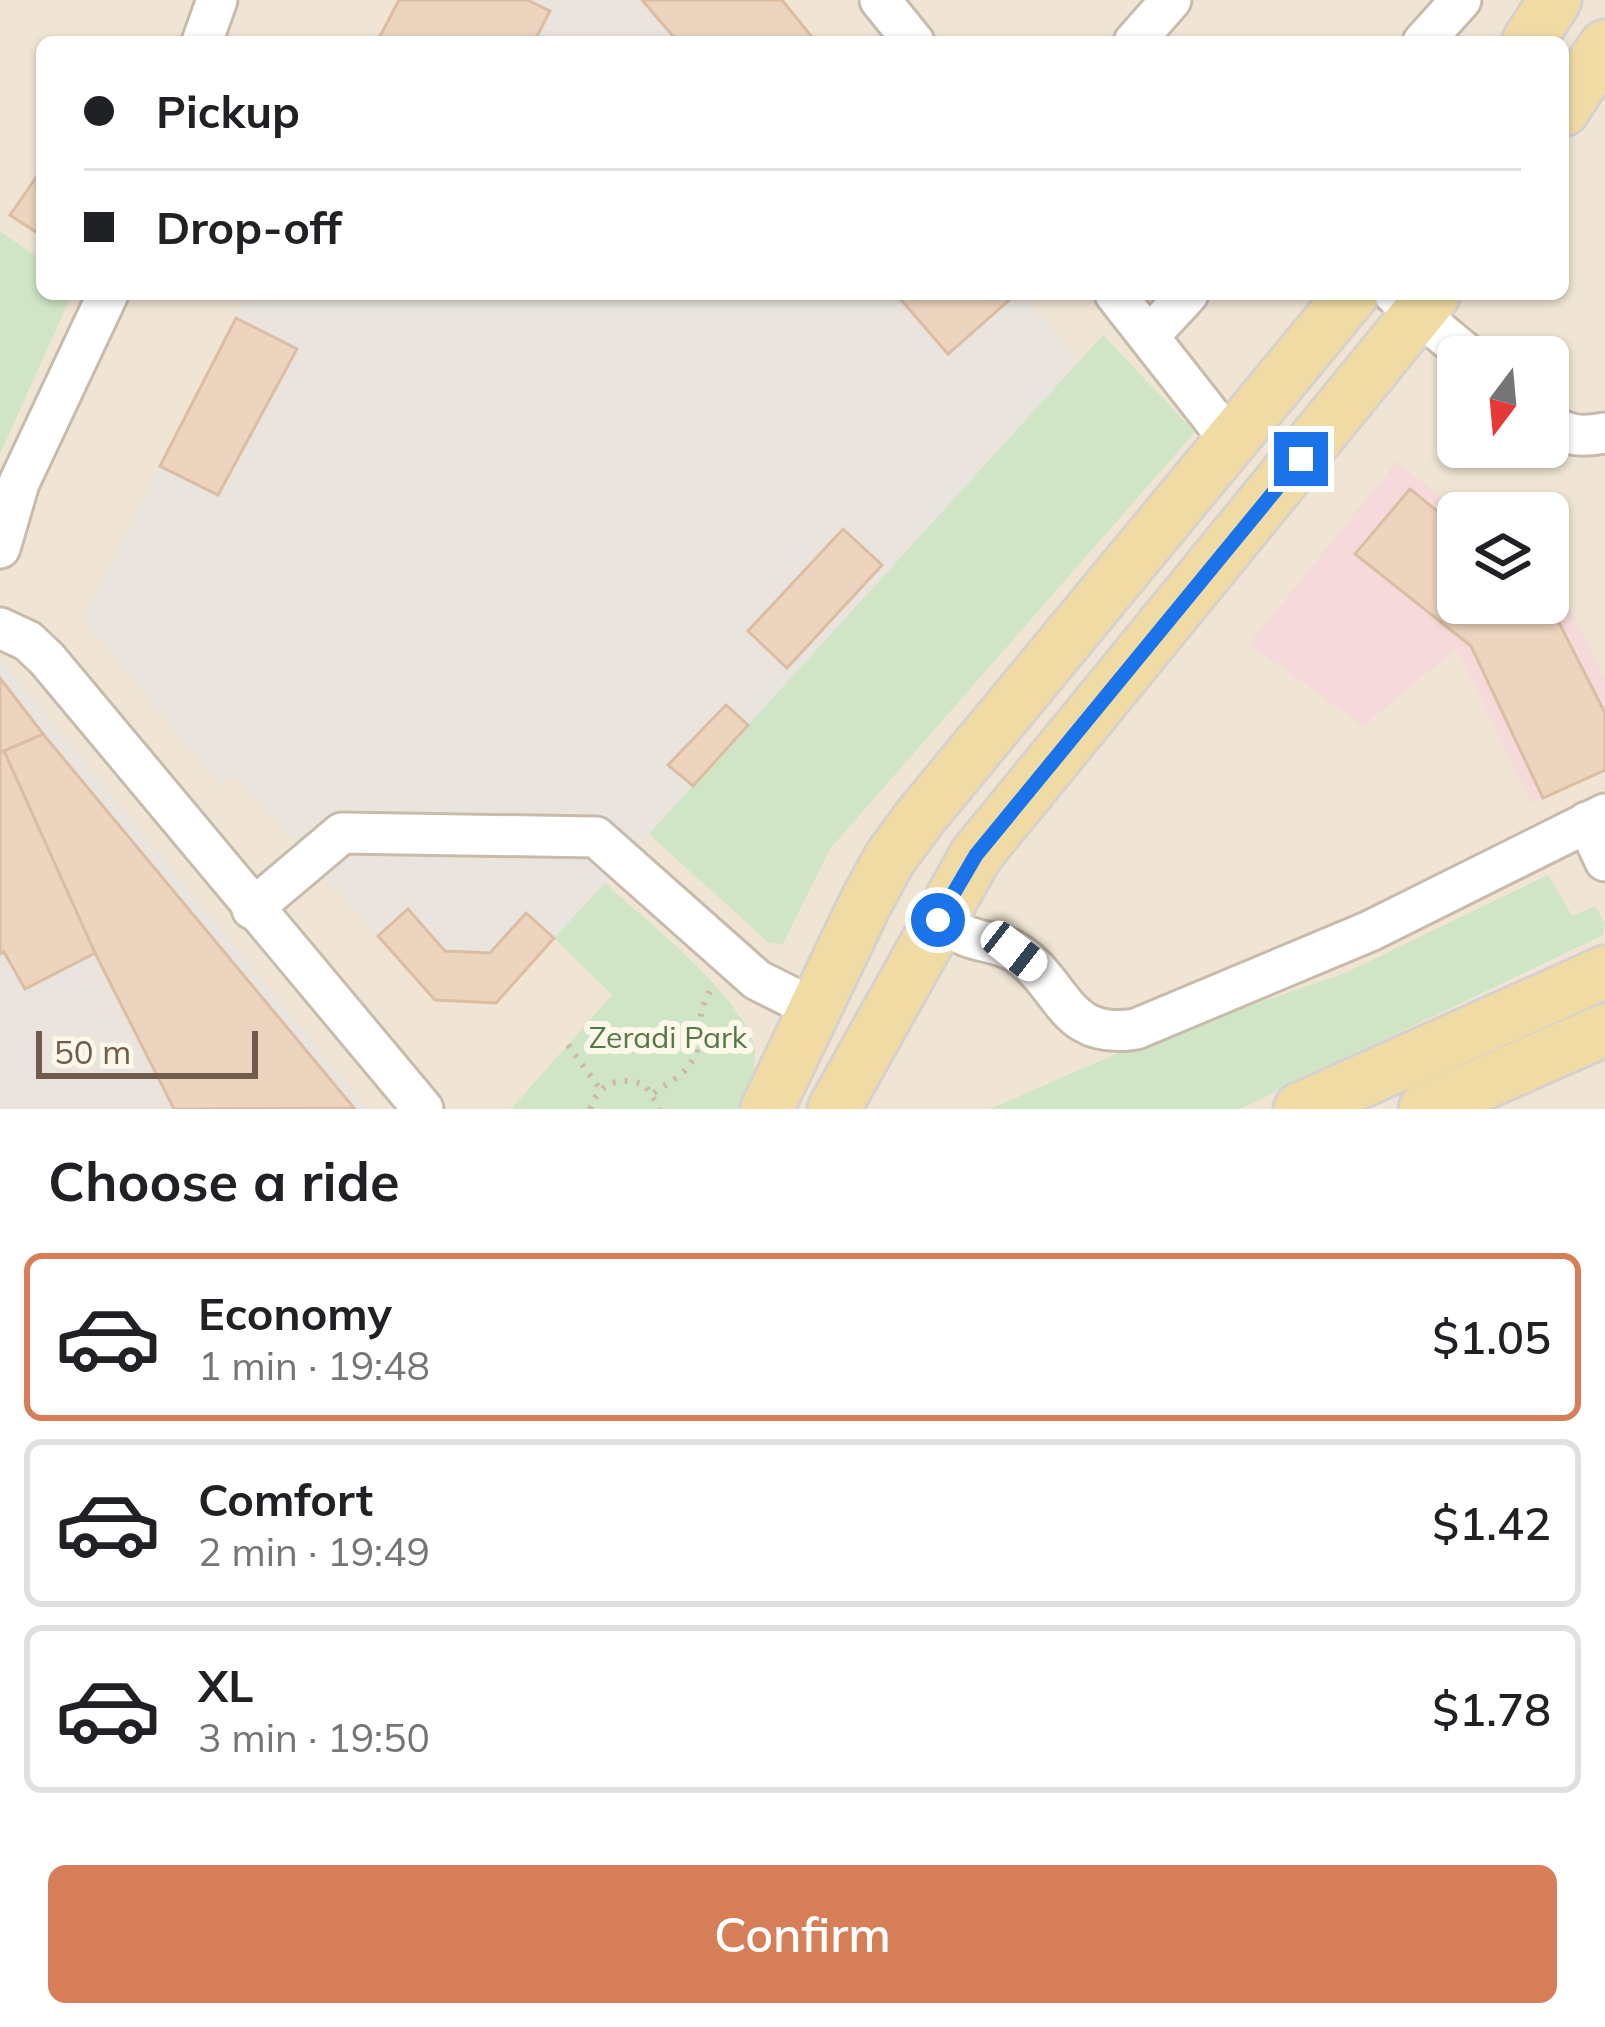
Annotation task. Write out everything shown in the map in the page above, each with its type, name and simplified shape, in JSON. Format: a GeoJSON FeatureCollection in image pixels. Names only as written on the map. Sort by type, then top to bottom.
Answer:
{"type":"FeatureCollection","features":[{"type":"Feature","properties":{"kind":"main road"},"geometry":{"type":"LineString","coordinates":[[1532,36],[1555,0]]}},
{"type":"Feature","properties":{"kind":"main road"},"geometry":{"type":"LineString","coordinates":[[1569,101],[1605,46]]}},
{"type":"Feature","properties":{"kind":"main road"},"geometry":{"type":"LineString","coordinates":[[1347,300],[910,830],[865,904],[775,1095],[834,1109],[976,855],[1416,301]]}},
{"type":"Feature","properties":{"kind":"main road"},"geometry":{"type":"LineString","coordinates":[[1300,1109],[1605,972]]}},
{"type":"Feature","properties":{"kind":"main road"},"geometry":{"type":"LineString","coordinates":[[1424,1109],[1605,1030]]}},
{"type":"Feature","properties":{"kind":"street"},"geometry":{"type":"LineString","coordinates":[[204,36],[217,0]]}},
{"type":"Feature","properties":{"kind":"street"},"geometry":{"type":"LineString","coordinates":[[880,0],[909,36]]}},
{"type":"Feature","properties":{"kind":"street"},"geometry":{"type":"LineString","coordinates":[[1139,36],[1171,0]]}},
{"type":"Feature","properties":{"kind":"street"},"geometry":{"type":"LineString","coordinates":[[1428,36],[1461,0]]}},
{"type":"Feature","properties":{"kind":"street"},"geometry":{"type":"LineString","coordinates":[[0,548],[19,484],[105,300]]}},
{"type":"Feature","properties":{"kind":"street"},"geometry":{"type":"LineString","coordinates":[[1120,300],[1232,442]]}},
{"type":"Feature","properties":{"kind":"street"},"geometry":{"type":"LineString","coordinates":[[1149,336],[1183,300]]}},
{"type":"Feature","properties":{"kind":"street"},"geometry":{"type":"LineString","coordinates":[[1416,301],[1450,336]]}},
{"type":"Feature","properties":{"kind":"street"},"geometry":{"type":"LineString","coordinates":[[1569,434],[1581,438],[1605,433]]}},
{"type":"Feature","properties":{"kind":"street"},"geometry":{"type":"LineString","coordinates":[[0,628],[28,641],[47,659],[423,1109]]}},
{"type":"Feature","properties":{"kind":"street"},"geometry":{"type":"LineString","coordinates":[[938,920],[970,938],[993,941],[1014,951],[1037,969],[1077,1018],[1114,1033],[1170,1017],[1370,931],[1596,818],[1605,860]]}},
{"type":"Feature","properties":{"kind":"street"},"geometry":{"type":"LineString","coordinates":[[253,909],[342,833],[596,837],[757,980],[815,1009]]}},
{"type":"Feature","properties":{"kind":"path"},"geometry":{"type":"LineString","coordinates":[[654,1093],[690,1066],[698,1048],[699,1011],[714,986]]}},
{"type":"Feature","properties":{"kind":"path"},"geometry":{"type":"LineString","coordinates":[[568,1045],[601,1089]]}},
{"type":"Feature","properties":{"kind":"path"},"geometry":{"type":"LineString","coordinates":[[590,1109],[601,1089],[622,1080],[645,1085],[660,1109]]}},
{"type":"Feature","properties":{"kind":"shaded area"},"geometry":{"type":"Polygon","coordinates":[[[0,0],[1605,0],[1605,1109],[0,1109],[0,0]]]}},
{"type":"Feature","properties":{"kind":"shaded area"},"geometry":{"type":"Polygon","coordinates":[[[399,0],[782,0],[811,36],[380,36],[399,0]]]}},
{"type":"Feature","properties":{"kind":"shaded area"},"geometry":{"type":"Polygon","coordinates":[[[245,300],[1029,300],[1080,361],[496,1003],[435,1000],[236,776],[220,785],[83,618],[245,300]]]}},
{"type":"Feature","properties":{"kind":"shaded area"},"geometry":{"type":"Polygon","coordinates":[[[1397,461],[1437,495],[1437,624],[1569,624],[1569,607],[1605,679],[1605,771],[1532,804],[1456,649],[1363,726],[1249,644],[1397,461]]]}},
{"type":"Feature","properties":{"kind":"shaded area"},"geometry":{"type":"Polygon","coordinates":[[[0,662],[4,662],[367,1109],[0,1109],[0,662]]]}},
{"type":"Feature","properties":{"kind":"green space"},"geometry":{"type":"Polygon","coordinates":[[[0,231],[36,257],[36,300],[69,300],[0,454],[0,231]]]}},
{"type":"Feature","properties":{"kind":"green space"},"geometry":{"type":"Polygon","coordinates":[[[1103,335],[1195,432],[830,849],[783,944],[769,943],[649,834],[1103,335]]]}},
{"type":"Feature","properties":{"kind":"green space"},"geometry":{"type":"Polygon","coordinates":[[[1548,875],[1572,916],[1596,906],[1605,925],[1603,935],[1240,1109],[990,1109],[1134,1046],[1345,973],[1548,875]]]}},
{"type":"Feature","properties":{"kind":"green space","name":"Zeradi Park"},"geometry":{"type":"Polygon","coordinates":[[[605,883],[713,983],[746,1027],[755,1063],[739,1109],[511,1109],[612,995],[554,938],[605,883]]]}},
{"type":"Feature","properties":{"kind":"building"},"geometry":{"type":"Polygon","coordinates":[[[399,0],[527,0],[550,11],[537,36],[380,36],[399,0]]]}},
{"type":"Feature","properties":{"kind":"building"},"geometry":{"type":"Polygon","coordinates":[[[642,0],[782,0],[811,36],[673,36],[642,0]]]}},
{"type":"Feature","properties":{"kind":"building"},"geometry":{"type":"Polygon","coordinates":[[[36,178],[36,232],[10,215],[36,178]]]}},
{"type":"Feature","properties":{"kind":"building"},"geometry":{"type":"Polygon","coordinates":[[[901,300],[1009,300],[948,354],[901,300]]]}},
{"type":"Feature","properties":{"kind":"building"},"geometry":{"type":"Polygon","coordinates":[[[236,318],[297,349],[218,495],[160,466],[236,318]]]}},
{"type":"Feature","properties":{"kind":"building"},"geometry":{"type":"Polygon","coordinates":[[[1410,489],[1437,511],[1437,619],[1355,554],[1410,489]]]}},
{"type":"Feature","properties":{"kind":"building"},"geometry":{"type":"Polygon","coordinates":[[[843,529],[882,565],[787,668],[748,631],[843,529]]]}},
{"type":"Feature","properties":{"kind":"building"},"geometry":{"type":"Polygon","coordinates":[[[1443,624],[1560,624],[1605,713],[1605,770],[1543,798],[1471,646],[1443,624]]]}},
{"type":"Feature","properties":{"kind":"building"},"geometry":{"type":"Polygon","coordinates":[[[0,678],[43,734],[0,753],[0,678]]]}},
{"type":"Feature","properties":{"kind":"building"},"geometry":{"type":"Polygon","coordinates":[[[726,705],[748,725],[693,786],[668,765],[726,705]]]}},
{"type":"Feature","properties":{"kind":"building"},"geometry":{"type":"Polygon","coordinates":[[[43,734],[354,1108],[174,1109],[95,953],[4,751],[43,734]]]}},
{"type":"Feature","properties":{"kind":"building"},"geometry":{"type":"Polygon","coordinates":[[[4,751],[95,953],[25,989],[4,952],[0,954],[0,753],[4,751]]]}},
{"type":"Feature","properties":{"kind":"building"},"geometry":{"type":"Polygon","coordinates":[[[408,909],[445,951],[490,953],[526,913],[554,938],[496,1003],[435,1000],[378,936],[408,909]]]}},
{"type":"Feature","properties":{"kind":"route"},"geometry":{"type":"LineString","coordinates":[[938,920],[976,855],[1301,459]]}}]}
